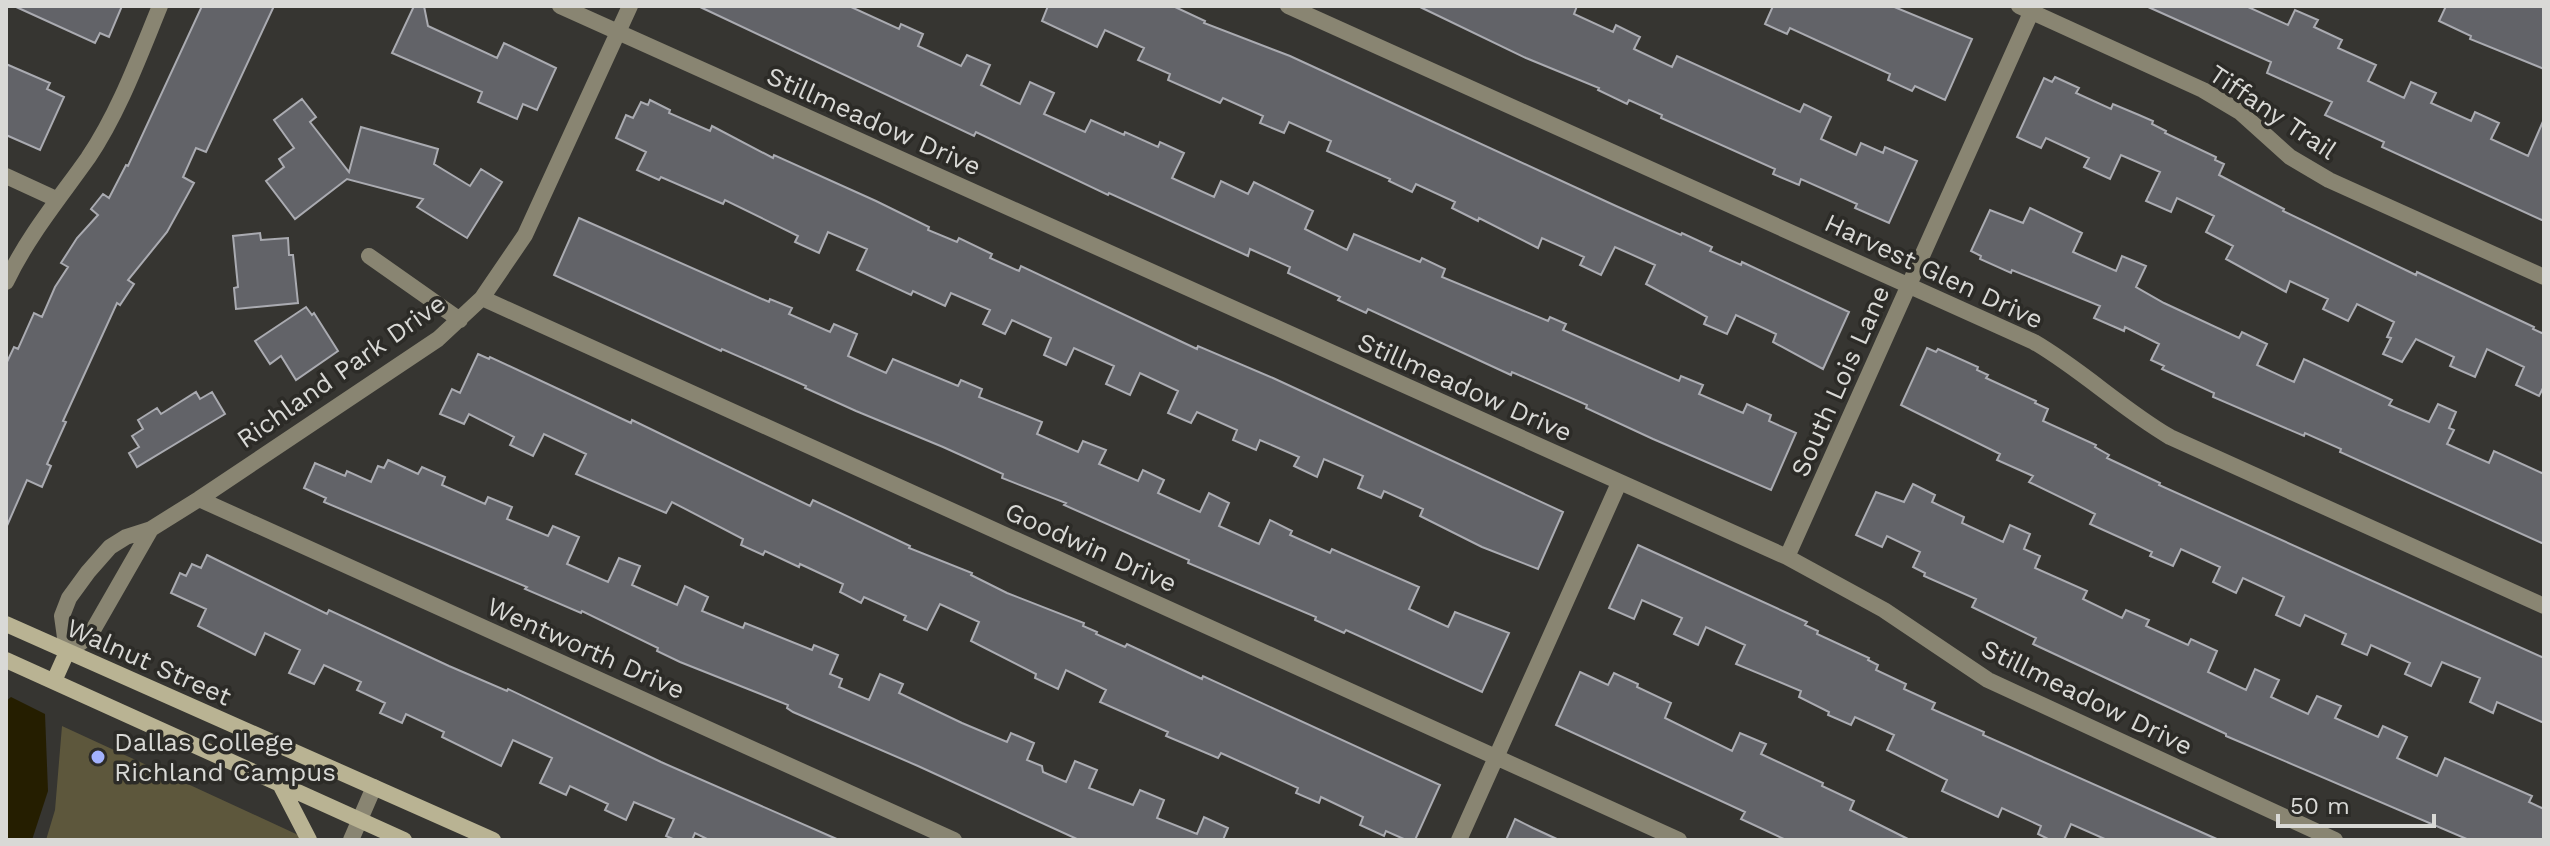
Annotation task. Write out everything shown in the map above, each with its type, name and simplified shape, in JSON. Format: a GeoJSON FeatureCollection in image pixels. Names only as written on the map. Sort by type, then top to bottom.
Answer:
{"type":"FeatureCollection","features":[{"type":"Feature","properties":{"kind":"main road","name":"Walnut Street"},"geometry":{"type":"LineString","coordinates":[[6,624],[493,840]]}},
{"type":"Feature","properties":{"kind":"main road"},"geometry":{"type":"LineString","coordinates":[[54,681],[67,652]]}},
{"type":"Feature","properties":{"kind":"main road"},"geometry":{"type":"LineString","coordinates":[[6,660],[404,840]]}},
{"type":"Feature","properties":{"kind":"main road"},"geometry":{"type":"LineString","coordinates":[[280,784],[309,840]]}},
{"type":"Feature","properties":{"kind":"street"},"geometry":{"type":"LineString","coordinates":[[6,282],[33,231],[88,157],[107,125],[160,6]]}},
{"type":"Feature","properties":{"kind":"street","name":"Stillmeadow Drive"},"geometry":{"type":"LineString","coordinates":[[560,6],[1787,557],[1884,610],[1988,680],[2335,840]]}},
{"type":"Feature","properties":{"kind":"street","name":"Richland Park Drive"},"geometry":{"type":"LineString","coordinates":[[151,529],[89,637],[67,652],[62,616],[75,589],[110,547],[126,537],[151,529],[199,499],[438,339],[482,298],[525,235],[630,6]]}},
{"type":"Feature","properties":{"kind":"street","name":"Harvest Glen Drive"},"geometry":{"type":"LineString","coordinates":[[1288,6],[2034,342],[2067,361],[2136,417],[2170,437],[2544,606]]}},
{"type":"Feature","properties":{"kind":"street","name":"South Lois Lane"},"geometry":{"type":"LineString","coordinates":[[1787,557],[2028,8]]}},
{"type":"Feature","properties":{"kind":"street","name":"Tiffany Trail"},"geometry":{"type":"LineString","coordinates":[[2028,8],[2203,90],[2240,112],[2290,157],[2329,180],[2544,277]]}},
{"type":"Feature","properties":{"kind":"street"},"geometry":{"type":"LineString","coordinates":[[6,176],[56,199]]}},
{"type":"Feature","properties":{"kind":"street"},"geometry":{"type":"LineString","coordinates":[[369,256],[460,320]]}},
{"type":"Feature","properties":{"kind":"street","name":"Goodwin Drive"},"geometry":{"type":"LineString","coordinates":[[482,298],[1679,840]]}},
{"type":"Feature","properties":{"kind":"street"},"geometry":{"type":"LineString","coordinates":[[1459,840],[1619,483]]}},
{"type":"Feature","properties":{"kind":"street","name":"Wentworth Drive"},"geometry":{"type":"LineString","coordinates":[[199,499],[954,840]]}},
{"type":"Feature","properties":{"kind":"street"},"geometry":{"type":"LineString","coordinates":[[351,840],[374,787]]}},
{"type":"Feature","properties":{"kind":"shaded area"},"geometry":{"type":"Polygon","coordinates":[[[11,697],[45,714],[48,791],[32,840],[6,840],[6,701],[11,697]]]}},
{"type":"Feature","properties":{"kind":"shaded area"},"geometry":{"type":"Polygon","coordinates":[[[62,726],[309,840],[46,840],[55,810],[62,726]]]}},
{"type":"Feature","properties":{"kind":"building"},"geometry":{"type":"Polygon","coordinates":[[[14,6],[122,6],[109,37],[100,33],[95,43],[14,6]]]}},
{"type":"Feature","properties":{"kind":"building"},"geometry":{"type":"Polygon","coordinates":[[[202,6],[274,6],[206,152],[196,148],[183,177],[194,183],[167,232],[128,280],[134,284],[120,305],[117,303],[63,421],[66,422],[47,464],[51,466],[42,487],[27,480],[6,528],[6,364],[14,347],[18,349],[34,313],[42,317],[68,267],[61,263],[77,238],[98,215],[91,209],[103,194],[109,198],[128,166],[202,6]]]}},
{"type":"Feature","properties":{"kind":"building"},"geometry":{"type":"Polygon","coordinates":[[[414,6],[424,6],[428,26],[497,58],[504,43],[556,68],[537,110],[523,104],[517,119],[478,102],[482,92],[392,53],[414,6]]]}},
{"type":"Feature","properties":{"kind":"building"},"geometry":{"type":"Polygon","coordinates":[[[698,6],[849,6],[899,29],[901,24],[923,34],[918,46],[961,66],[967,55],[990,65],[981,85],[1020,104],[1030,82],[1054,93],[1044,114],[1085,132],[1091,120],[1124,135],[1125,132],[1158,147],[1160,142],[1184,153],[1172,178],[1214,197],[1221,181],[1248,194],[1254,182],[1313,211],[1305,229],[1347,250],[1354,234],[1420,262],[1422,258],[1445,269],[1442,277],[1548,321],[1550,317],[1566,324],[1563,330],[1679,381],[1681,376],[1703,385],[1699,394],[1743,413],[1747,404],[1771,415],[1769,421],[1796,433],[1771,490],[1368,309],[1366,313],[1288,273],[1290,267],[1250,249],[1248,256],[1108,195],[976,132],[974,136],[698,6]]]}},
{"type":"Feature","properties":{"kind":"building"},"geometry":{"type":"Polygon","coordinates":[[[1048,6],[1173,6],[1204,23],[1290,56],[1616,206],[1682,233],[1712,247],[1710,251],[1741,265],[1742,262],[1849,312],[1823,369],[1773,342],[1776,334],[1736,315],[1727,334],[1704,324],[1707,317],[1646,284],[1655,265],[1615,247],[1601,275],[1580,265],[1584,257],[1542,238],[1538,248],[1452,208],[1455,202],[1416,184],[1412,192],[1327,151],[1331,141],[1289,122],[1284,133],[1260,123],[1263,116],[1223,98],[1220,103],[1168,80],[1170,74],[1138,60],[1144,48],[1105,30],[1097,47],[1042,21],[1048,6]]]}},
{"type":"Feature","properties":{"kind":"building"},"geometry":{"type":"Polygon","coordinates":[[[1418,6],[1577,6],[1574,14],[1613,32],[1616,25],[1640,37],[1634,49],[1672,67],[1677,56],[1800,112],[1804,104],[1831,117],[1821,139],[1856,155],[1861,143],[1883,153],[1885,147],[1917,161],[1889,223],[1855,208],[1857,204],[1801,179],[1799,185],[1773,174],[1775,169],[1661,118],[1662,115],[1629,100],[1627,104],[1599,88],[1526,58],[1418,6]]]}},
{"type":"Feature","properties":{"kind":"building"},"geometry":{"type":"Polygon","coordinates":[[[1773,6],[1892,6],[1972,39],[1945,100],[1915,86],[1912,91],[1888,80],[1890,74],[1790,28],[1787,34],[1765,24],[1773,6]]]}},
{"type":"Feature","properties":{"kind":"building"},"geometry":{"type":"Polygon","coordinates":[[[2146,6],[2246,6],[2288,25],[2295,10],[2318,20],[2314,27],[2342,40],[2338,48],[2376,65],[2368,81],[2404,98],[2411,82],[2436,93],[2431,103],[2471,121],[2475,112],[2499,123],[2491,139],[2528,156],[2544,119],[2544,221],[2382,147],[2384,142],[2325,115],[2332,102],[2267,73],[2271,62],[2146,6]]]}},
{"type":"Feature","properties":{"kind":"building"},"geometry":{"type":"Polygon","coordinates":[[[2446,6],[2544,6],[2544,69],[2470,39],[2471,36],[2439,21],[2446,6]]]}},
{"type":"Feature","properties":{"kind":"building"},"geometry":{"type":"Polygon","coordinates":[[[6,64],[50,83],[47,89],[64,97],[40,150],[6,135],[6,64]]]}},
{"type":"Feature","properties":{"kind":"building"},"geometry":{"type":"Polygon","coordinates":[[[2055,77],[2079,88],[2076,93],[2111,109],[2113,104],[2153,121],[2152,124],[2165,133],[2216,157],[2215,160],[2224,164],[2219,175],[2283,211],[2534,327],[2544,334],[2544,386],[2539,396],[2516,385],[2524,367],[2487,349],[2475,377],[2450,366],[2454,357],[2416,339],[2402,362],[2383,354],[2394,322],[2357,304],[2348,321],[2323,309],[2328,299],[2290,281],[2286,292],[2226,259],[2233,246],[2206,232],[2214,216],[2177,198],[2171,212],[2146,201],[2160,172],[2121,155],[2110,179],[2084,167],[2089,158],[2046,138],[2041,148],[2017,137],[2044,78],[2052,82],[2055,77]]]}},
{"type":"Feature","properties":{"kind":"building"},"geometry":{"type":"Polygon","coordinates":[[[302,99],[316,117],[310,122],[349,172],[361,127],[438,149],[434,164],[470,186],[481,169],[502,182],[467,238],[417,207],[423,199],[347,179],[295,219],[266,181],[284,167],[279,159],[294,148],[274,120],[302,99]]]}},
{"type":"Feature","properties":{"kind":"building"},"geometry":{"type":"Polygon","coordinates":[[[650,100],[670,110],[669,113],[710,131],[712,126],[773,158],[774,155],[876,201],[929,227],[928,230],[957,242],[959,238],[992,254],[990,258],[1019,271],[1021,266],[1197,349],[1198,346],[1273,378],[1563,512],[1538,569],[1482,547],[1420,516],[1423,509],[1384,491],[1381,498],[1358,488],[1363,476],[1324,459],[1317,477],[1294,466],[1299,457],[1260,440],[1256,450],[1233,440],[1237,430],[1197,412],[1191,423],[1168,413],[1178,391],[1140,373],[1130,395],[1106,384],[1114,366],[1074,348],[1066,365],[1044,355],[1051,338],[1012,320],[1005,334],[983,324],[990,310],[951,293],[945,306],[913,291],[911,295],[857,270],[867,249],[828,232],[819,253],[795,242],[798,236],[725,200],[723,204],[637,170],[646,152],[616,138],[626,115],[633,118],[641,102],[648,105],[650,100]]]}},
{"type":"Feature","properties":{"kind":"building"},"geometry":{"type":"Polygon","coordinates":[[[2030,208],[2082,233],[2073,252],[2116,271],[2122,256],[2146,266],[2136,287],[2239,338],[2242,332],[2267,344],[2257,365],[2294,382],[2304,359],[2392,400],[2389,405],[2429,422],[2438,404],[2456,412],[2449,428],[2454,430],[2447,444],[2489,463],[2494,451],[2544,474],[2544,544],[2340,452],[2341,449],[2305,433],[2304,436],[2213,397],[2214,393],[2162,369],[2164,366],[2151,360],[2159,344],[2125,327],[2124,331],[2094,318],[2100,306],[2012,270],[2011,273],[1980,259],[1981,256],[1971,251],[1990,210],[2023,223],[2030,208]]]}},
{"type":"Feature","properties":{"kind":"building"},"geometry":{"type":"Polygon","coordinates":[[[579,218],[769,302],[770,299],[792,308],[789,314],[830,332],[834,324],[857,334],[848,356],[886,373],[893,359],[958,386],[961,380],[982,389],[979,397],[1042,422],[1037,434],[1078,452],[1083,441],[1106,450],[1099,464],[1138,481],[1143,470],[1164,480],[1158,493],[1200,512],[1209,493],[1229,503],[1219,526],[1259,544],[1270,520],[1292,531],[1290,535],[1330,553],[1332,549],[1419,587],[1409,609],[1448,627],[1455,612],[1509,633],[1482,692],[1188,563],[1189,560],[1064,505],[1066,503],[1002,478],[1003,474],[554,275],[579,218]]]}},
{"type":"Feature","properties":{"kind":"building"},"geometry":{"type":"Polygon","coordinates":[[[260,233],[261,240],[288,238],[298,303],[236,309],[234,288],[238,287],[233,236],[260,233]]]}},
{"type":"Feature","properties":{"kind":"building"},"geometry":{"type":"Polygon","coordinates":[[[306,307],[312,315],[314,313],[338,351],[296,380],[281,356],[270,364],[255,341],[306,307]]]}},
{"type":"Feature","properties":{"kind":"building"},"geometry":{"type":"Polygon","coordinates":[[[1927,348],[1936,352],[1938,349],[1978,367],[1977,370],[1988,375],[1986,378],[2036,401],[2048,409],[2043,421],[2096,445],[2109,455],[2107,458],[2159,485],[2544,658],[2544,723],[2497,702],[2493,713],[2470,702],[2480,678],[2442,662],[2431,686],[2405,674],[2410,663],[2371,645],[2367,655],[2342,644],[2346,634],[2305,615],[2300,626],[2276,615],[2284,597],[2243,578],[2236,593],[2213,582],[2220,567],[2181,549],[2173,566],[2150,556],[2152,552],[2090,524],[2095,514],[2029,482],[2033,476],[1997,460],[2000,454],[1901,405],[1927,348]]]}},
{"type":"Feature","properties":{"kind":"building"},"geometry":{"type":"Polygon","coordinates":[[[478,354],[631,423],[632,420],[810,506],[813,500],[909,548],[972,573],[1007,593],[1084,623],[1083,626],[1096,634],[1125,647],[1127,644],[1202,679],[1203,676],[1440,785],[1415,840],[1406,840],[1386,831],[1384,836],[1360,825],[1363,817],[1321,797],[1319,803],[1296,793],[1298,788],[1221,753],[1218,758],[1166,736],[1168,732],[1100,702],[1106,690],[1066,670],[1058,689],[1035,678],[1036,674],[971,641],[979,622],[940,604],[927,630],[904,620],[906,616],[864,597],[861,603],[840,592],[843,584],[800,564],[799,567],[765,551],[763,555],[741,545],[743,539],[672,502],[666,513],[576,474],[586,454],[544,434],[533,456],[510,445],[514,437],[469,414],[464,424],[440,414],[452,389],[460,393],[478,354]]]}},
{"type":"Feature","properties":{"kind":"building"},"geometry":{"type":"Polygon","coordinates":[[[196,392],[200,399],[212,392],[225,414],[137,467],[129,453],[139,447],[132,436],[143,429],[138,420],[157,408],[161,414],[196,392]]]}},
{"type":"Feature","properties":{"kind":"building"},"geometry":{"type":"Polygon","coordinates":[[[388,460],[418,474],[422,467],[445,477],[442,485],[485,504],[488,497],[512,507],[507,519],[548,536],[553,526],[579,537],[567,564],[608,582],[619,558],[640,566],[632,585],[677,605],[685,586],[708,597],[702,611],[743,628],[745,623],[812,650],[814,645],[838,655],[830,674],[842,679],[839,687],[869,700],[880,674],[903,684],[899,693],[962,723],[1007,742],[1011,733],[1034,743],[1027,760],[1042,766],[1043,772],[1066,782],[1075,761],[1097,770],[1089,788],[1133,805],[1140,790],[1164,800],[1157,818],[1197,834],[1204,817],[1228,828],[1223,840],[1079,840],[793,712],[787,708],[788,705],[680,662],[582,611],[324,502],[326,498],[304,488],[315,463],[345,476],[347,471],[371,482],[378,466],[384,468],[388,460]]]}},
{"type":"Feature","properties":{"kind":"building"},"geometry":{"type":"Polygon","coordinates":[[[1913,484],[1935,495],[1932,502],[1964,517],[1962,523],[2003,542],[2010,525],[2030,534],[2024,549],[2040,556],[2035,568],[2087,591],[2083,599],[2122,618],[2126,610],[2149,620],[2146,626],[2188,645],[2191,639],[2217,651],[2208,672],[2246,690],[2255,669],[2279,680],[2271,697],[2308,714],[2317,696],[2341,706],[2335,718],[2378,737],[2383,726],[2407,737],[2397,758],[2437,776],[2445,758],[2532,796],[2529,802],[2544,809],[2544,840],[2469,840],[2226,736],[2033,644],[2036,638],[1972,607],[1976,599],[1924,576],[1925,573],[1913,567],[1920,552],[1887,536],[1882,547],[1856,535],[1876,492],[1904,502],[1913,484]]]}},
{"type":"Feature","properties":{"kind":"building"},"geometry":{"type":"Polygon","coordinates":[[[1638,545],[1807,622],[1805,625],[1818,631],[1817,634],[1869,658],[1878,665],[1876,670],[1906,684],[1904,689],[1935,703],[1932,709],[1984,732],[1983,735],[2219,840],[2107,840],[2071,824],[2064,840],[2050,840],[2038,834],[2041,826],[2002,808],[1998,817],[1942,791],[1947,780],[1887,750],[1894,735],[1855,717],[1851,725],[1828,715],[1829,712],[1799,697],[1801,691],[1736,664],[1745,645],[1706,627],[1698,645],[1674,634],[1682,618],[1642,600],[1634,619],[1609,608],[1638,545]]]}},
{"type":"Feature","properties":{"kind":"building"},"geometry":{"type":"Polygon","coordinates":[[[207,555],[327,614],[329,610],[449,666],[508,689],[661,762],[839,840],[709,840],[695,833],[692,840],[675,840],[666,836],[674,819],[634,802],[626,820],[605,810],[608,804],[570,786],[566,795],[540,783],[552,758],[513,740],[501,766],[442,737],[444,732],[406,714],[402,723],[380,713],[385,703],[357,690],[361,682],[324,665],[314,684],[289,673],[300,650],[265,633],[255,655],[198,626],[206,609],[171,593],[180,573],[186,576],[192,564],[201,568],[207,555]]]}},
{"type":"Feature","properties":{"kind":"building"},"geometry":{"type":"Polygon","coordinates":[[[1580,672],[1608,685],[1614,673],[1638,684],[1637,687],[1671,703],[1665,718],[1732,751],[1740,733],[1766,744],[1761,754],[1823,783],[1822,786],[1854,801],[1850,810],[1910,840],[1786,840],[1741,819],[1745,812],[1556,725],[1580,672]]]}},
{"type":"Feature","properties":{"kind":"building"},"geometry":{"type":"Polygon","coordinates":[[[1515,819],[1533,828],[1559,840],[1506,840],[1515,819]]]}},
{"type":"Feature","properties":{"kind":"place","name":"Dallas College Richland Campus"},"geometry":{"type":"Point","coordinates":[98,757]}}]}
